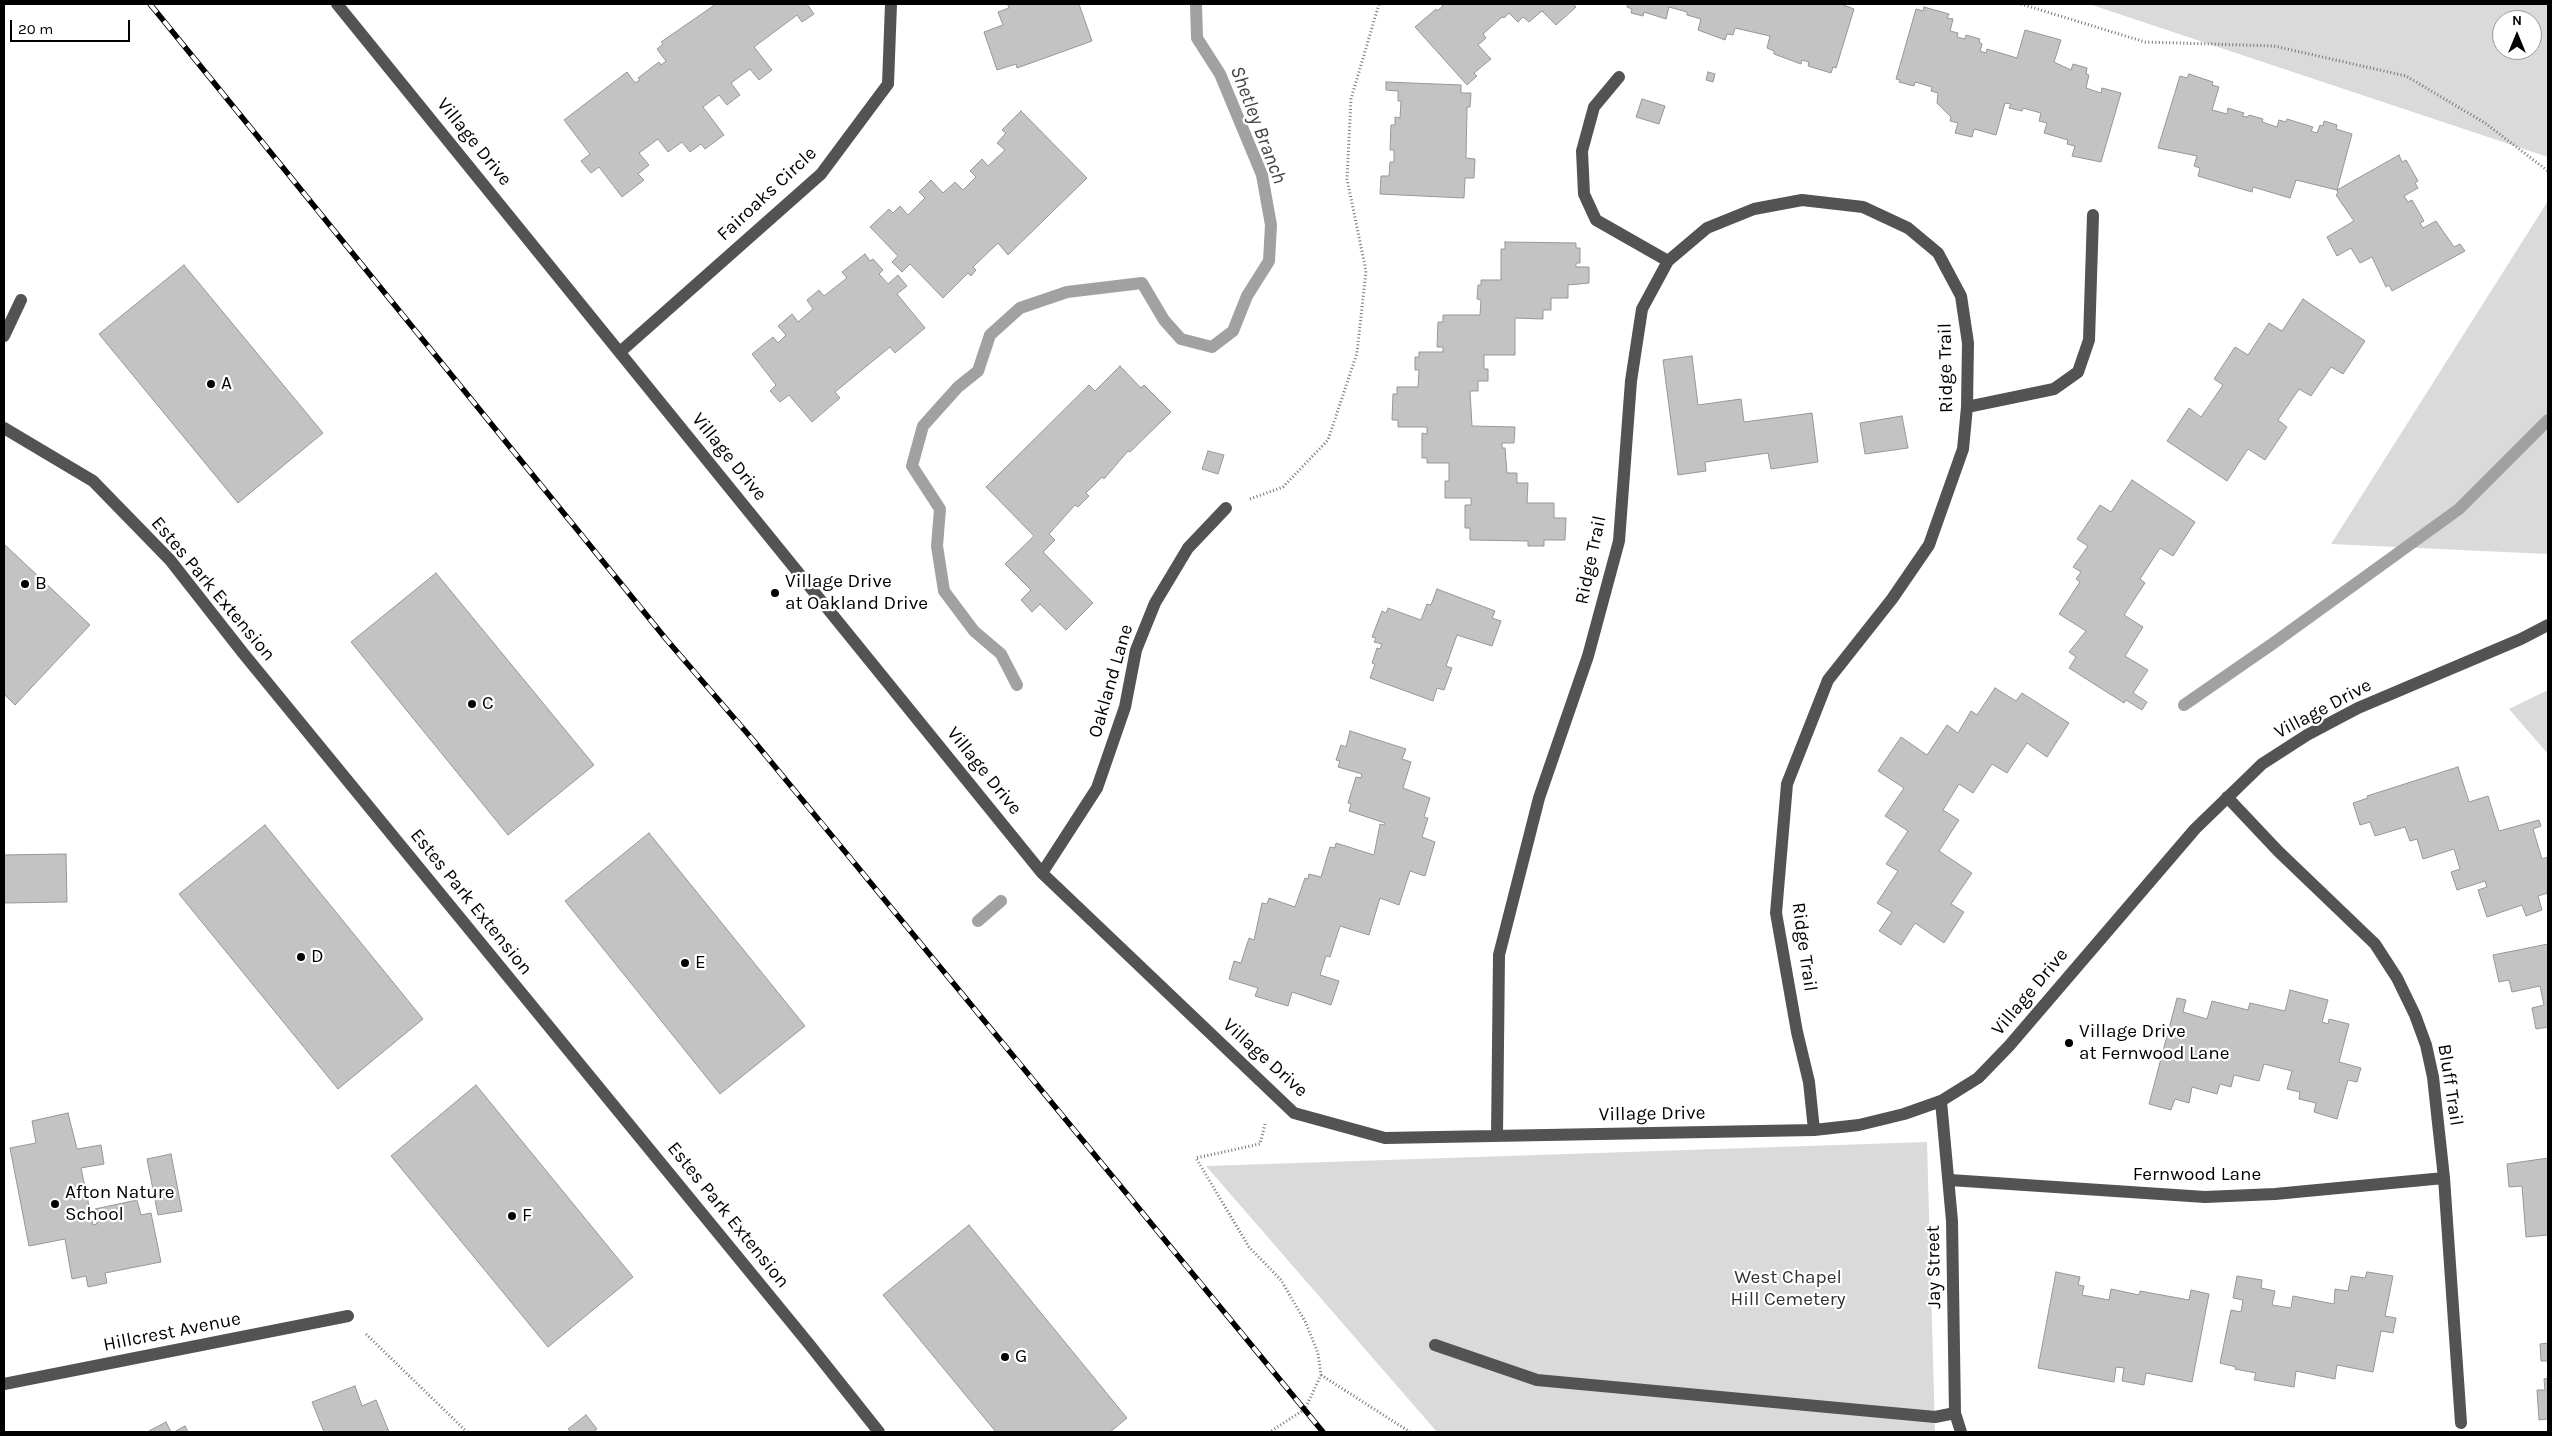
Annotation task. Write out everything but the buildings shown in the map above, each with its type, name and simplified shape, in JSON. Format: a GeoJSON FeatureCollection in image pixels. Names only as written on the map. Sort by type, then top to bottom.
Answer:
{"type":"FeatureCollection","features":[{"type":"Feature","properties":{"kind":"street","name":"Village Drive"},"geometry":{"type":"LineString","coordinates":[[338,4],[1042,873],[1294,1113],[1385,1138],[1496,1136],[1814,1130],[1859,1125],[1904,1114],[1942,1101],[1978,1078],[2010,1046],[2144,886],[2227,797],[2262,764],[2307,735],[2358,708],[2521,639],[2548,625]]}},
{"type":"Feature","properties":{"kind":"street","name":"Fairoaks Circle"},"geometry":{"type":"LineString","coordinates":[[620,352],[821,174],[888,84],[891,4]]}},
{"type":"Feature","properties":{"kind":"street"},"geometry":{"type":"LineString","coordinates":[[1620,77],[1594,107],[1582,151],[1584,194],[1596,220],[1668,260]]}},
{"type":"Feature","properties":{"kind":"street","name":"Ridge Trail"},"geometry":{"type":"LineString","coordinates":[[1496,1136],[1499,955],[1539,798],[1588,656],[1619,541],[1631,380],[1642,309],[1668,260],[1707,228],[1754,209],[1802,200],[1863,207],[1908,228],[1938,253],[1961,296],[1968,343],[1967,407],[1962,449],[1929,545],[1892,599],[1828,680],[1787,784],[1776,913],[1797,1032],[1809,1082],[1814,1130]]}},
{"type":"Feature","properties":{"kind":"street"},"geometry":{"type":"LineString","coordinates":[[1967,407],[2054,389],[2078,372],[2089,340],[2092,216]]}},
{"type":"Feature","properties":{"kind":"street"},"geometry":{"type":"LineString","coordinates":[[4,336],[21,300]]}},
{"type":"Feature","properties":{"kind":"street","name":"Estes Park Extension"},"geometry":{"type":"LineString","coordinates":[[4,428],[93,481],[170,560],[242,653],[803,1336],[879,1432]]}},
{"type":"Feature","properties":{"kind":"street","name":"Oakland Lane"},"geometry":{"type":"LineString","coordinates":[[1042,873],[1097,788],[1126,707],[1136,650],[1155,603],[1188,548],[1226,508]]}},
{"type":"Feature","properties":{"kind":"street","name":"Bluff Trail"},"geometry":{"type":"LineString","coordinates":[[2227,797],[2278,851],[2375,944],[2397,978],[2420,1030],[2433,1077],[2444,1178],[2462,1423]]}},
{"type":"Feature","properties":{"kind":"street","name":"Jay Street"},"geometry":{"type":"LineString","coordinates":[[1942,1101],[1950,1180],[1955,1413],[1961,1432]]}},
{"type":"Feature","properties":{"kind":"street","name":"Fernwood Lane"},"geometry":{"type":"LineString","coordinates":[[1950,1180],[2205,1198],[2275,1194],[2444,1178]]}},
{"type":"Feature","properties":{"kind":"street","name":"Hillcrest Avenue"},"geometry":{"type":"LineString","coordinates":[[4,1384],[348,1316]]}},
{"type":"Feature","properties":{"kind":"street"},"geometry":{"type":"LineString","coordinates":[[1435,1345],[1537,1380],[1926,1416],[1955,1413]]}},
{"type":"Feature","properties":{"kind":"path"},"geometry":{"type":"LineString","coordinates":[[1226,508],[1284,487],[1328,440],[1357,353],[1366,271],[1347,179],[1351,99],[1379,4]]}},
{"type":"Feature","properties":{"kind":"path"},"geometry":{"type":"LineString","coordinates":[[2021,4],[2145,42],[2274,46],[2406,76],[2485,123],[2548,171]]}},
{"type":"Feature","properties":{"kind":"path"},"geometry":{"type":"LineString","coordinates":[[1270,1432],[1304,1409],[1321,1375],[1318,1353],[1306,1323],[1281,1280],[1250,1246],[1196,1158],[1260,1144],[1273,1093]]}},
{"type":"Feature","properties":{"kind":"path"},"geometry":{"type":"LineString","coordinates":[[348,1316],[467,1432]]}},
{"type":"Feature","properties":{"kind":"path"},"geometry":{"type":"LineString","coordinates":[[1321,1375],[1410,1432]]}},
{"type":"Feature","properties":{"kind":"green space"},"geometry":{"type":"Polygon","coordinates":[[[2089,4],[2548,4],[2548,157],[2089,4]]]}},
{"type":"Feature","properties":{"kind":"green space"},"geometry":{"type":"Polygon","coordinates":[[[2548,201],[2548,554],[2331,544],[2548,201]]]}},
{"type":"Feature","properties":{"kind":"green space"},"geometry":{"type":"Polygon","coordinates":[[[2548,690],[2548,754],[2509,709],[2548,690]]]}},
{"type":"Feature","properties":{"kind":"green space","name":"West Chapel Hill Cemetery"},"geometry":{"type":"Polygon","coordinates":[[[1927,1142],[1935,1432],[1437,1432],[1206,1166],[1927,1142]]]}},
{"type":"Feature","properties":{"kind":"waterway","name":"Shetley Branch"},"geometry":{"type":"LineString","coordinates":[[1017,685],[1001,654],[974,631],[944,591],[937,546],[940,509],[912,466],[923,426],[958,387],[978,371],[990,335],[1020,308],[1067,292],[1142,283],[1164,320],[1181,339],[1212,347],[1233,331],[1247,296],[1269,261],[1271,225],[1262,175],[1220,74],[1197,38],[1196,4]]}},
{"type":"Feature","properties":{"kind":"waterway"},"geometry":{"type":"LineString","coordinates":[[2184,705],[2275,642],[2459,509],[2548,420]]}},
{"type":"Feature","properties":{"kind":"waterway","name":"Shetley Branch"},"geometry":{"type":"LineString","coordinates":[[978,921],[1001,901]]}},
{"type":"Feature","properties":{"kind":"railway"},"geometry":{"type":"LineString","coordinates":[[150,4],[666,639],[753,740],[1323,1432]]}},
{"type":"Feature","properties":{"kind":"place","name":"A"},"geometry":{"type":"Point","coordinates":[211,384]}},
{"type":"Feature","properties":{"kind":"place","name":"B"},"geometry":{"type":"Point","coordinates":[25,584]}},
{"type":"Feature","properties":{"kind":"place","name":"Village Drive at Oakland Drive"},"geometry":{"type":"Point","coordinates":[775,593]}},
{"type":"Feature","properties":{"kind":"place","name":"C"},"geometry":{"type":"Point","coordinates":[472,704]}},
{"type":"Feature","properties":{"kind":"place","name":"D"},"geometry":{"type":"Point","coordinates":[301,957]}},
{"type":"Feature","properties":{"kind":"place","name":"E"},"geometry":{"type":"Point","coordinates":[685,963]}},
{"type":"Feature","properties":{"kind":"place","name":"Village Drive at Fernwood Lane"},"geometry":{"type":"Point","coordinates":[2069,1043]}},
{"type":"Feature","properties":{"kind":"place","name":"Afton Nature School"},"geometry":{"type":"Point","coordinates":[55,1204]}},
{"type":"Feature","properties":{"kind":"place","name":"F"},"geometry":{"type":"Point","coordinates":[512,1216]}},
{"type":"Feature","properties":{"kind":"place","name":"G"},"geometry":{"type":"Point","coordinates":[1005,1357]}}]}
